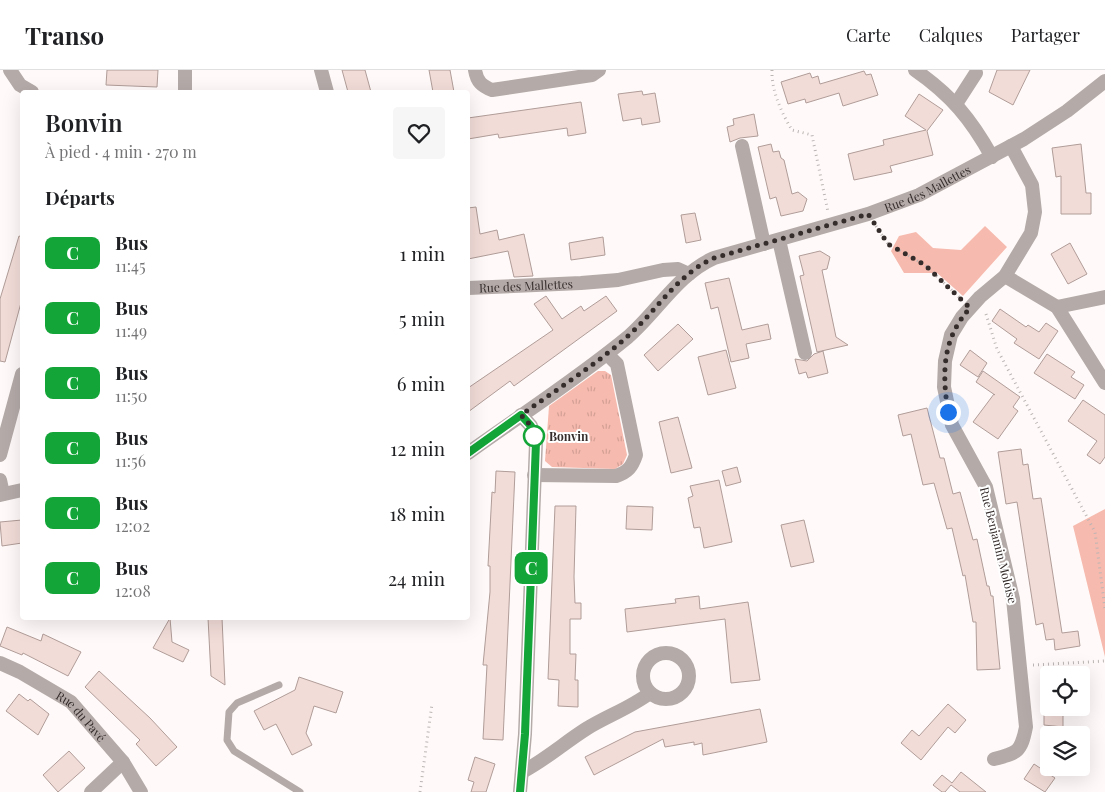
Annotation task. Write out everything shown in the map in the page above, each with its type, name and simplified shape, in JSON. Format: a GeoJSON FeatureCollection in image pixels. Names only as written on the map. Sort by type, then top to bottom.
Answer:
{"type":"FeatureCollection","features":[{"type":"Feature","properties":{"kind":"street"},"geometry":{"type":"LineString","coordinates":[[10,70],[20,85],[29,90]]}},
{"type":"Feature","properties":{"kind":"street"},"geometry":{"type":"LineString","coordinates":[[185,70],[185,90]]}},
{"type":"Feature","properties":{"kind":"street"},"geometry":{"type":"LineString","coordinates":[[321,70],[326,90]]}},
{"type":"Feature","properties":{"kind":"street"},"geometry":{"type":"LineString","coordinates":[[475,70],[476,77],[482,86],[492,90],[592,75],[599,70]]}},
{"type":"Feature","properties":{"kind":"street"},"geometry":{"type":"LineString","coordinates":[[915,70],[938,86],[956,104],[975,126],[992,157]]}},
{"type":"Feature","properties":{"kind":"street"},"geometry":{"type":"LineString","coordinates":[[956,104],[976,73]]}},
{"type":"Feature","properties":{"kind":"street","name":"Rue des Mallettes"},"geometry":{"type":"LineString","coordinates":[[470,288],[618,280],[678,269],[689,274],[699,265],[714,258],[868,214],[919,195],[1011,146],[1067,111],[1105,81]]}},
{"type":"Feature","properties":{"kind":"street"},"geometry":{"type":"LineString","coordinates":[[742,146],[764,244]]}},
{"type":"Feature","properties":{"kind":"street","name":"Rue Benjamin Moloise"},"geometry":{"type":"LineString","coordinates":[[994,759],[1015,754],[1023,744],[1026,727],[1014,598],[986,487],[952,425],[944,386],[945,361],[951,335],[980,296],[1005,276],[1031,234],[1035,212],[1032,185],[1011,146]]}},
{"type":"Feature","properties":{"kind":"street"},"geometry":{"type":"LineString","coordinates":[[779,240],[805,353]]}},
{"type":"Feature","properties":{"kind":"street"},"geometry":{"type":"LineString","coordinates":[[470,452],[607,354],[630,334],[689,274]]}},
{"type":"Feature","properties":{"kind":"street"},"geometry":{"type":"LineString","coordinates":[[1005,276],[1057,307],[1105,383]]}},
{"type":"Feature","properties":{"kind":"street"},"geometry":{"type":"LineString","coordinates":[[1057,307],[1105,297]]}},
{"type":"Feature","properties":{"kind":"street"},"geometry":{"type":"LineString","coordinates":[[534,475],[616,476],[626,472],[632,466],[636,455],[617,364],[607,354]]}},
{"type":"Feature","properties":{"kind":"street"},"geometry":{"type":"LineString","coordinates":[[0,455],[20,381]]}},
{"type":"Feature","properties":{"kind":"street"},"geometry":{"type":"LineString","coordinates":[[520,792],[536,442],[531,426],[521,415]]}},
{"type":"Feature","properties":{"kind":"street"},"geometry":{"type":"LineString","coordinates":[[1,490],[20,490]]}},
{"type":"Feature","properties":{"kind":"street","name":"Rue du Pavé"},"geometry":{"type":"LineString","coordinates":[[0,663],[20,672],[71,702],[123,762],[141,792]]}},
{"type":"Feature","properties":{"kind":"street"},"geometry":{"type":"LineString","coordinates":[[522,772],[544,760],[588,728],[631,707],[650,692]]}},
{"type":"Feature","properties":{"kind":"street"},"geometry":{"type":"LineString","coordinates":[[91,792],[123,762]]}},
{"type":"Feature","properties":{"kind":"lane"},"geometry":{"type":"LineString","coordinates":[[279,685],[237,703],[229,712],[226,726],[227,740],[234,751],[300,792]]}},
{"type":"Feature","properties":{"kind":"path"},"geometry":{"type":"LineString","coordinates":[[772,70],[772,77],[784,117],[792,130],[812,135],[830,225]]}},
{"type":"Feature","properties":{"kind":"path"},"geometry":{"type":"LineString","coordinates":[[868,214],[888,244],[925,265],[970,308]]}},
{"type":"Feature","properties":{"kind":"path"},"geometry":{"type":"LineString","coordinates":[[980,296],[997,349],[1095,532],[1105,609]]}},
{"type":"Feature","properties":{"kind":"path"},"geometry":{"type":"LineString","coordinates":[[1021,666],[1105,661]]}},
{"type":"Feature","properties":{"kind":"path"},"geometry":{"type":"LineString","coordinates":[[420,792],[432,704]]}},
{"type":"Feature","properties":{"kind":"green space"},"geometry":{"type":"Polygon","coordinates":[[[985,226],[1007,247],[963,296],[937,273],[904,273],[891,251],[899,236],[916,232],[933,248],[961,250],[985,226]]]}},
{"type":"Feature","properties":{"kind":"green space"},"geometry":{"type":"Polygon","coordinates":[[[598,371],[605,371],[611,375],[627,455],[623,464],[615,469],[552,467],[545,461],[549,406],[598,371]]]}},
{"type":"Feature","properties":{"kind":"green space"},"geometry":{"type":"Polygon","coordinates":[[[1105,509],[1105,657],[1073,526],[1105,509]]]}},
{"type":"Feature","properties":{"kind":"building"},"geometry":{"type":"Polygon","coordinates":[[[107,70],[158,70],[157,87],[106,85],[107,70]]]}},
{"type":"Feature","properties":{"kind":"building"},"geometry":{"type":"Polygon","coordinates":[[[342,70],[365,70],[370,90],[347,90],[342,70]]]}},
{"type":"Feature","properties":{"kind":"building"},"geometry":{"type":"Polygon","coordinates":[[[429,70],[450,70],[454,90],[433,90],[429,70]]]}},
{"type":"Feature","properties":{"kind":"building"},"geometry":{"type":"Polygon","coordinates":[[[997,70],[1030,70],[1013,105],[989,92],[997,70]]]}},
{"type":"Feature","properties":{"kind":"building"},"geometry":{"type":"Polygon","coordinates":[[[864,71],[866,75],[871,74],[878,95],[843,106],[839,93],[806,103],[805,99],[788,104],[781,82],[810,73],[812,78],[818,76],[820,84],[864,71]]]}},
{"type":"Feature","properties":{"kind":"building"},"geometry":{"type":"Polygon","coordinates":[[[642,91],[643,95],[655,93],[660,122],[642,125],[641,118],[623,121],[618,94],[642,91]]]}},
{"type":"Feature","properties":{"kind":"building"},"geometry":{"type":"Polygon","coordinates":[[[919,94],[943,110],[927,131],[933,155],[890,166],[892,172],[854,180],[848,154],[884,145],[883,140],[926,130],[905,116],[919,94]]]}},
{"type":"Feature","properties":{"kind":"building"},"geometry":{"type":"Polygon","coordinates":[[[581,102],[586,133],[568,136],[567,128],[499,138],[498,134],[470,139],[470,118],[581,102]]]}},
{"type":"Feature","properties":{"kind":"building"},"geometry":{"type":"Polygon","coordinates":[[[754,114],[758,136],[740,138],[730,142],[727,127],[734,125],[733,119],[754,114]]]}},
{"type":"Feature","properties":{"kind":"building"},"geometry":{"type":"Polygon","coordinates":[[[771,144],[773,152],[779,151],[781,158],[784,160],[792,194],[798,192],[807,199],[803,211],[781,216],[776,197],[770,199],[758,147],[771,144]]]}},
{"type":"Feature","properties":{"kind":"building"},"geometry":{"type":"Polygon","coordinates":[[[1081,144],[1086,193],[1091,193],[1091,214],[1061,214],[1061,176],[1056,177],[1052,148],[1081,144]]]}},
{"type":"Feature","properties":{"kind":"building"},"geometry":{"type":"Polygon","coordinates":[[[476,207],[480,234],[497,230],[499,240],[524,234],[533,276],[514,277],[508,251],[470,259],[470,208],[476,207]]]}},
{"type":"Feature","properties":{"kind":"building"},"geometry":{"type":"Polygon","coordinates":[[[695,213],[701,240],[686,243],[681,215],[695,213]]]}},
{"type":"Feature","properties":{"kind":"building"},"geometry":{"type":"Polygon","coordinates":[[[19,236],[20,306],[5,362],[0,361],[0,299],[19,236]]]}},
{"type":"Feature","properties":{"kind":"building"},"geometry":{"type":"Polygon","coordinates":[[[603,237],[605,255],[571,260],[569,243],[603,237]]]}},
{"type":"Feature","properties":{"kind":"building"},"geometry":{"type":"Polygon","coordinates":[[[1070,243],[1087,274],[1068,284],[1051,254],[1070,243]]]}},
{"type":"Feature","properties":{"kind":"building"},"geometry":{"type":"Polygon","coordinates":[[[820,251],[830,257],[827,269],[822,270],[836,337],[848,345],[817,352],[800,276],[804,275],[799,256],[820,251]]]}},
{"type":"Feature","properties":{"kind":"building"},"geometry":{"type":"Polygon","coordinates":[[[729,278],[742,330],[768,324],[771,339],[746,344],[749,358],[731,362],[718,307],[711,309],[705,283],[729,278]]]}},
{"type":"Feature","properties":{"kind":"building"},"geometry":{"type":"Polygon","coordinates":[[[546,296],[562,319],[581,306],[584,311],[606,296],[617,311],[514,386],[510,381],[470,411],[470,387],[553,330],[534,304],[546,296]]]}},
{"type":"Feature","properties":{"kind":"building"},"geometry":{"type":"Polygon","coordinates":[[[1000,309],[1026,327],[1028,325],[1039,332],[1046,323],[1058,331],[1039,359],[1014,343],[1017,339],[992,321],[1000,309]]]}},
{"type":"Feature","properties":{"kind":"building"},"geometry":{"type":"Polygon","coordinates":[[[678,324],[693,339],[658,371],[644,355],[678,324]]]}},
{"type":"Feature","properties":{"kind":"building"},"geometry":{"type":"Polygon","coordinates":[[[726,350],[736,388],[708,395],[698,357],[726,350]]]}},
{"type":"Feature","properties":{"kind":"building"},"geometry":{"type":"Polygon","coordinates":[[[970,350],[987,363],[978,377],[960,365],[970,350]]]}},
{"type":"Feature","properties":{"kind":"building"},"geometry":{"type":"Polygon","coordinates":[[[823,351],[828,373],[808,378],[806,372],[799,374],[795,359],[807,361],[814,354],[823,351]]]}},
{"type":"Feature","properties":{"kind":"building"},"geometry":{"type":"Polygon","coordinates":[[[1047,354],[1075,372],[1071,377],[1084,385],[1075,399],[1034,373],[1047,354]]]}},
{"type":"Feature","properties":{"kind":"building"},"geometry":{"type":"Polygon","coordinates":[[[983,371],[1020,397],[1013,407],[1018,411],[998,439],[973,422],[994,394],[976,382],[983,371]]]}},
{"type":"Feature","properties":{"kind":"building"},"geometry":{"type":"Polygon","coordinates":[[[1083,400],[1105,415],[1105,457],[1100,464],[1087,455],[1097,441],[1068,421],[1083,400]]]}},
{"type":"Feature","properties":{"kind":"building"},"geometry":{"type":"Polygon","coordinates":[[[927,408],[940,458],[944,458],[953,494],[960,492],[973,540],[977,539],[987,586],[989,586],[991,596],[993,596],[1000,669],[977,670],[976,622],[973,622],[965,575],[963,576],[952,528],[947,529],[934,483],[923,485],[911,434],[903,436],[898,415],[927,408]]]}},
{"type":"Feature","properties":{"kind":"building"},"geometry":{"type":"Polygon","coordinates":[[[678,417],[692,468],[671,473],[659,422],[678,417]]]}},
{"type":"Feature","properties":{"kind":"building"},"geometry":{"type":"Polygon","coordinates":[[[1021,449],[1023,465],[1028,464],[1033,499],[1041,498],[1062,633],[1078,631],[1080,646],[1055,650],[1054,639],[1046,640],[1043,623],[1036,625],[1017,502],[1006,504],[998,452],[1021,449]]]}},
{"type":"Feature","properties":{"kind":"building"},"geometry":{"type":"Polygon","coordinates":[[[737,467],[741,482],[726,486],[722,471],[737,467]]]}},
{"type":"Feature","properties":{"kind":"building"},"geometry":{"type":"Polygon","coordinates":[[[496,471],[515,472],[503,740],[483,739],[487,665],[483,665],[490,592],[490,566],[488,566],[492,492],[495,493],[496,471]]]}},
{"type":"Feature","properties":{"kind":"building"},"geometry":{"type":"Polygon","coordinates":[[[719,480],[732,542],[704,548],[700,527],[694,528],[688,498],[693,496],[690,486],[719,480]]]}},
{"type":"Feature","properties":{"kind":"building"},"geometry":{"type":"Polygon","coordinates":[[[555,506],[576,506],[575,603],[581,603],[581,619],[570,619],[570,654],[576,654],[575,680],[578,680],[578,707],[558,706],[559,680],[548,679],[555,506]]]}},
{"type":"Feature","properties":{"kind":"building"},"geometry":{"type":"Polygon","coordinates":[[[627,506],[653,507],[652,530],[626,529],[627,506]]]}},
{"type":"Feature","properties":{"kind":"building"},"geometry":{"type":"Polygon","coordinates":[[[20,520],[20,543],[2,546],[0,522],[20,520]]]}},
{"type":"Feature","properties":{"kind":"building"},"geometry":{"type":"Polygon","coordinates":[[[804,520],[814,562],[791,567],[781,525],[804,520]]]}},
{"type":"Feature","properties":{"kind":"building"},"geometry":{"type":"Polygon","coordinates":[[[699,596],[700,609],[748,602],[760,680],[731,683],[725,619],[627,632],[625,609],[676,603],[675,599],[699,596]]]}},
{"type":"Feature","properties":{"kind":"building"},"geometry":{"type":"Polygon","coordinates":[[[170,620],[172,642],[189,650],[183,662],[153,648],[170,620]]]}},
{"type":"Feature","properties":{"kind":"building"},"geometry":{"type":"Polygon","coordinates":[[[208,620],[222,620],[225,685],[211,676],[208,620]]]}},
{"type":"Feature","properties":{"kind":"building"},"geometry":{"type":"Polygon","coordinates":[[[7,627],[41,641],[43,634],[81,652],[68,676],[23,653],[22,655],[0,646],[7,627]]]}},
{"type":"Feature","properties":{"kind":"building"},"geometry":{"type":"Polygon","coordinates":[[[99,671],[150,718],[177,747],[156,766],[136,744],[140,740],[85,687],[99,671]]]}},
{"type":"Feature","properties":{"kind":"building"},"geometry":{"type":"Polygon","coordinates":[[[299,677],[343,692],[336,713],[314,706],[306,733],[312,745],[292,755],[276,724],[264,730],[254,711],[295,690],[299,677]]]}},
{"type":"Feature","properties":{"kind":"building"},"geometry":{"type":"Polygon","coordinates":[[[19,694],[28,701],[30,699],[49,714],[38,735],[6,711],[19,694]]]}},
{"type":"Feature","properties":{"kind":"building"},"geometry":{"type":"Polygon","coordinates":[[[948,704],[966,720],[955,733],[948,727],[921,760],[901,743],[912,730],[919,736],[948,704]]]}},
{"type":"Feature","properties":{"kind":"building"},"geometry":{"type":"Polygon","coordinates":[[[760,709],[767,742],[703,755],[702,743],[694,745],[694,742],[665,747],[663,739],[594,775],[585,757],[635,732],[760,709]]]}},
{"type":"Feature","properties":{"kind":"building"},"geometry":{"type":"Polygon","coordinates":[[[1044,716],[1063,716],[1063,726],[1044,725],[1044,716]]]}},
{"type":"Feature","properties":{"kind":"building"},"geometry":{"type":"Polygon","coordinates":[[[69,751],[85,768],[58,792],[43,775],[69,751]]]}},
{"type":"Feature","properties":{"kind":"building"},"geometry":{"type":"Polygon","coordinates":[[[475,757],[495,764],[486,792],[471,792],[474,782],[468,780],[475,757]]]}},
{"type":"Feature","properties":{"kind":"building"},"geometry":{"type":"Polygon","coordinates":[[[1034,764],[1040,768],[1040,776],[1052,776],[1055,778],[1045,792],[1024,779],[1034,764]]]}},
{"type":"Feature","properties":{"kind":"building"},"geometry":{"type":"Polygon","coordinates":[[[961,772],[986,792],[960,792],[951,785],[945,792],[942,792],[933,785],[942,775],[952,783],[961,772]]]}},
{"type":"Feature","properties":{"kind":"bus line","name":"C"},"geometry":{"type":"LineString","coordinates":[[470,452],[521,415],[531,426],[536,442],[525,734],[520,792]]}},
{"type":"Feature","properties":{"kind":"place","name":"Bonvin"},"geometry":{"type":"Point","coordinates":[534,436]}},
{"type":"Feature","properties":{"kind":"route"},"geometry":{"type":"LineString","coordinates":[[534,436],[536,442],[531,426],[521,415],[607,354],[630,334],[699,265],[714,258],[868,214],[888,244],[925,265],[970,308],[951,335],[945,361],[944,386],[948,412]]}}]}
